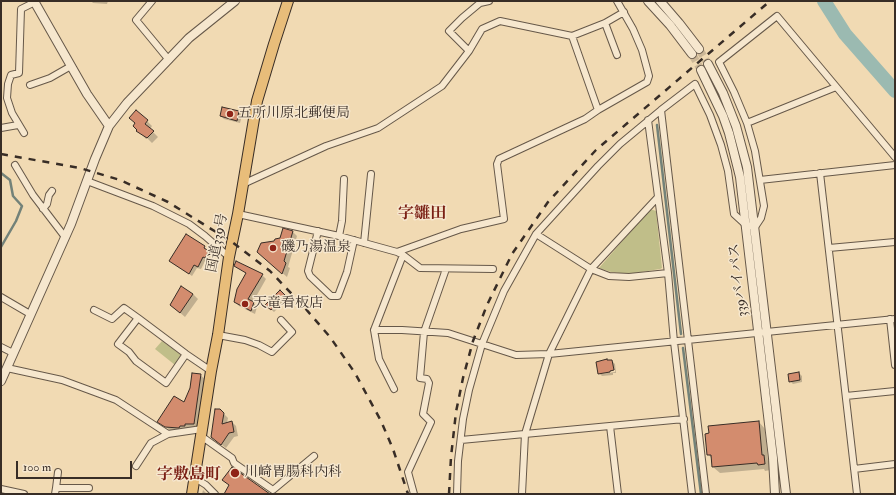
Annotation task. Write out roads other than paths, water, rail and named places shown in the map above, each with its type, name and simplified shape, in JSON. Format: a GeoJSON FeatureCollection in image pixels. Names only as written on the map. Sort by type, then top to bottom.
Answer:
{"type":"FeatureCollection","features":[{"type":"Feature","properties":{"kind":"highway","name":"国道339号"},"geometry":{"type":"LineString","coordinates":[[192,494],[229,257],[238,214],[257,101],[288,1]]}},
{"type":"Feature","properties":{"kind":"street"},"geometry":{"type":"LineString","coordinates":[[152,1],[136,20],[169,60]]}},
{"type":"Feature","properties":{"kind":"street"},"geometry":{"type":"LineString","coordinates":[[1,381],[65,237],[109,126],[127,103],[190,38],[235,1]]}},
{"type":"Feature","properties":{"kind":"street"},"geometry":{"type":"LineString","coordinates":[[469,51],[449,31],[480,3],[489,1]]}},
{"type":"Feature","properties":{"kind":"street"},"geometry":{"type":"LineString","coordinates":[[394,389],[379,359],[374,330],[400,253],[461,229],[504,219],[496,164],[499,159],[585,119],[647,82],[649,76],[642,50],[624,12],[617,1]]}},
{"type":"Feature","properties":{"kind":"street"},"geometry":{"type":"LineString","coordinates":[[648,1],[670,25],[692,54]]}},
{"type":"Feature","properties":{"kind":"street"},"geometry":{"type":"LineString","coordinates":[[660,1],[680,23],[699,49]]}},
{"type":"Feature","properties":{"kind":"street"},"geometry":{"type":"LineString","coordinates":[[24,134],[12,113],[7,98],[8,84],[11,75],[19,73],[21,9],[35,2],[87,94],[109,126]]}},
{"type":"Feature","properties":{"kind":"street"},"geometry":{"type":"LineString","coordinates":[[243,184],[326,146],[378,128],[442,86],[469,51],[482,29],[500,21],[572,36],[605,23],[624,12]]}},
{"type":"Feature","properties":{"kind":"street"},"geometry":{"type":"LineString","coordinates":[[755,227],[761,218],[764,206],[755,151],[747,123],[719,62],[777,16],[895,157]]}},
{"type":"Feature","properties":{"kind":"street"},"geometry":{"type":"LineString","coordinates":[[605,23],[617,55]]}},
{"type":"Feature","properties":{"kind":"street"},"geometry":{"type":"LineString","coordinates":[[572,36],[598,110]]}},
{"type":"Feature","properties":{"kind":"street"},"geometry":{"type":"LineString","coordinates":[[708,64],[723,93],[740,135],[747,167],[768,332],[786,494]]}},
{"type":"Feature","properties":{"kind":"street"},"geometry":{"type":"LineString","coordinates":[[30,85],[50,78],[71,66]]}},
{"type":"Feature","properties":{"kind":"street","name":"339バイパス"},"geometry":{"type":"LineString","coordinates":[[701,70],[715,96],[729,133],[740,177],[773,458],[775,494]]}},
{"type":"Feature","properties":{"kind":"street"},"geometry":{"type":"LineString","coordinates":[[457,494],[458,461],[463,419],[467,397],[482,344],[504,291],[536,234],[620,144],[694,84],[710,115],[721,145],[728,171],[734,214],[746,225],[755,227]]}},
{"type":"Feature","properties":{"kind":"street"},"geometry":{"type":"LineString","coordinates":[[747,123],[836,87]]}},
{"type":"Feature","properties":{"kind":"street"},"geometry":{"type":"LineString","coordinates":[[661,110],[706,494]]}},
{"type":"Feature","properties":{"kind":"street"},"geometry":{"type":"LineString","coordinates":[[648,120],[668,274],[674,342],[692,494]]}},
{"type":"Feature","properties":{"kind":"street"},"geometry":{"type":"LineString","coordinates":[[1,128],[18,125]]}},
{"type":"Feature","properties":{"kind":"street"},"geometry":{"type":"LineString","coordinates":[[15,165],[43,209],[65,237]]}},
{"type":"Feature","properties":{"kind":"street"},"geometry":{"type":"LineString","coordinates":[[760,180],[895,165]]}},
{"type":"Feature","properties":{"kind":"street"},"geometry":{"type":"LineString","coordinates":[[820,173],[857,494]]}},
{"type":"Feature","properties":{"kind":"street"},"geometry":{"type":"LineString","coordinates":[[364,243],[371,174]]}},
{"type":"Feature","properties":{"kind":"street"},"geometry":{"type":"LineString","coordinates":[[339,236],[342,221],[344,179]]}},
{"type":"Feature","properties":{"kind":"street"},"geometry":{"type":"LineString","coordinates":[[87,181],[152,206],[189,224],[229,257]]}},
{"type":"Feature","properties":{"kind":"street"},"geometry":{"type":"LineString","coordinates":[[43,209],[47,204],[49,195],[52,191]]}},
{"type":"Feature","properties":{"kind":"street"},"geometry":{"type":"LineString","coordinates":[[522,494],[525,434],[548,354],[591,269],[658,197]]}},
{"type":"Feature","properties":{"kind":"street"},"geometry":{"type":"LineString","coordinates":[[238,214],[339,236],[400,253],[420,268],[493,269]]}},
{"type":"Feature","properties":{"kind":"street"},"geometry":{"type":"LineString","coordinates":[[318,232],[308,271],[310,276],[331,296],[338,296],[348,272],[354,240]]}},
{"type":"Feature","properties":{"kind":"street"},"geometry":{"type":"LineString","coordinates":[[536,234],[591,269],[609,276],[629,277],[668,274]]}},
{"type":"Feature","properties":{"kind":"street"},"geometry":{"type":"LineString","coordinates":[[829,248],[895,242]]}},
{"type":"Feature","properties":{"kind":"street"},"geometry":{"type":"LineString","coordinates":[[414,494],[408,472],[431,422],[423,414],[429,383],[427,379],[420,378],[424,332],[446,269]]}},
{"type":"Feature","properties":{"kind":"street"},"geometry":{"type":"LineString","coordinates":[[1,297],[30,314]]}},
{"type":"Feature","properties":{"kind":"street"},"geometry":{"type":"LineString","coordinates":[[94,310],[112,319],[124,308],[211,371]]}},
{"type":"Feature","properties":{"kind":"street"},"geometry":{"type":"LineString","coordinates":[[138,318],[118,344],[129,352],[136,361],[166,383],[186,354]]}},
{"type":"Feature","properties":{"kind":"street"},"geometry":{"type":"LineString","coordinates":[[374,330],[448,333],[516,355],[548,354],[674,342],[893,319],[895,365]]}},
{"type":"Feature","properties":{"kind":"street"},"geometry":{"type":"LineString","coordinates":[[218,335],[245,340],[272,352],[292,332],[281,320]]}},
{"type":"Feature","properties":{"kind":"street"},"geometry":{"type":"LineString","coordinates":[[1,347],[13,353]]}},
{"type":"Feature","properties":{"kind":"street"},"geometry":{"type":"LineString","coordinates":[[7,368],[62,380],[116,400],[168,434]]}},
{"type":"Feature","properties":{"kind":"street"},"geometry":{"type":"LineString","coordinates":[[846,396],[895,391]]}},
{"type":"Feature","properties":{"kind":"street"},"geometry":{"type":"LineString","coordinates":[[461,440],[684,419]]}},
{"type":"Feature","properties":{"kind":"street"},"geometry":{"type":"LineString","coordinates":[[610,426],[618,494]]}},
{"type":"Feature","properties":{"kind":"street"},"geometry":{"type":"LineString","coordinates":[[136,466],[151,443],[168,434],[202,433],[232,458],[234,463],[273,490],[314,456]]}},
{"type":"Feature","properties":{"kind":"street"},"geometry":{"type":"LineString","coordinates":[[854,469],[895,464]]}},
{"type":"Feature","properties":{"kind":"street"},"geometry":{"type":"LineString","coordinates":[[58,472],[56,491],[89,488]]}},
{"type":"Feature","properties":{"kind":"street"},"geometry":{"type":"LineString","coordinates":[[195,478],[206,485],[215,494]]}},
{"type":"Feature","properties":{"kind":"street"},"geometry":{"type":"LineString","coordinates":[[1,489],[24,494]]}},
{"type":"Feature","properties":{"kind":"waterway"},"geometry":{"type":"LineString","coordinates":[[824,1],[845,34],[895,91]]}},
{"type":"Feature","properties":{"kind":"waterway"},"geometry":{"type":"LineString","coordinates":[[657,125],[681,334]]}},
{"type":"Feature","properties":{"kind":"waterway"},"geometry":{"type":"LineString","coordinates":[[1,173],[10,180],[13,196],[22,206],[16,221],[1,247]]}},
{"type":"Feature","properties":{"kind":"waterway"},"geometry":{"type":"LineString","coordinates":[[683,348],[701,494]]}},
{"type":"Feature","properties":{"kind":"tunnel"},"geometry":{"type":"LineString","coordinates":[[699,49],[708,64]]}},
{"type":"Feature","properties":{"kind":"tunnel"},"geometry":{"type":"LineString","coordinates":[[692,54],[701,70]]}},
{"type":"Feature","properties":{"kind":"railway"},"geometry":{"type":"LineString","coordinates":[[449,494],[456,412],[463,378],[473,341],[487,305],[512,254],[548,202],[596,150],[770,1]]}},
{"type":"Feature","properties":{"kind":"railway"},"geometry":{"type":"LineString","coordinates":[[1,154],[80,168],[120,180],[168,202],[232,242],[270,271],[330,337],[355,373],[381,421],[393,449],[408,494]]}},
{"type":"Feature","properties":{"kind":"place","name":"五所川原北郵便局"},"geometry":{"type":"Point","coordinates":[230,114]}},
{"type":"Feature","properties":{"kind":"place","name":"磯乃湯温泉"},"geometry":{"type":"Point","coordinates":[273,248]}},
{"type":"Feature","properties":{"kind":"place","name":"天竜看板店"},"geometry":{"type":"Point","coordinates":[245,304]}},
{"type":"Feature","properties":{"kind":"place","name":"川崎胃腸科内科"},"geometry":{"type":"Point","coordinates":[235,473]}},
{"type":"Feature","properties":{"kind":"district","name":"字雛田"},"geometry":{"type":"Point","coordinates":[422,215]}},
{"type":"Feature","properties":{"kind":"district","name":"字敷島町"},"geometry":{"type":"Point","coordinates":[189,476]}}]}
